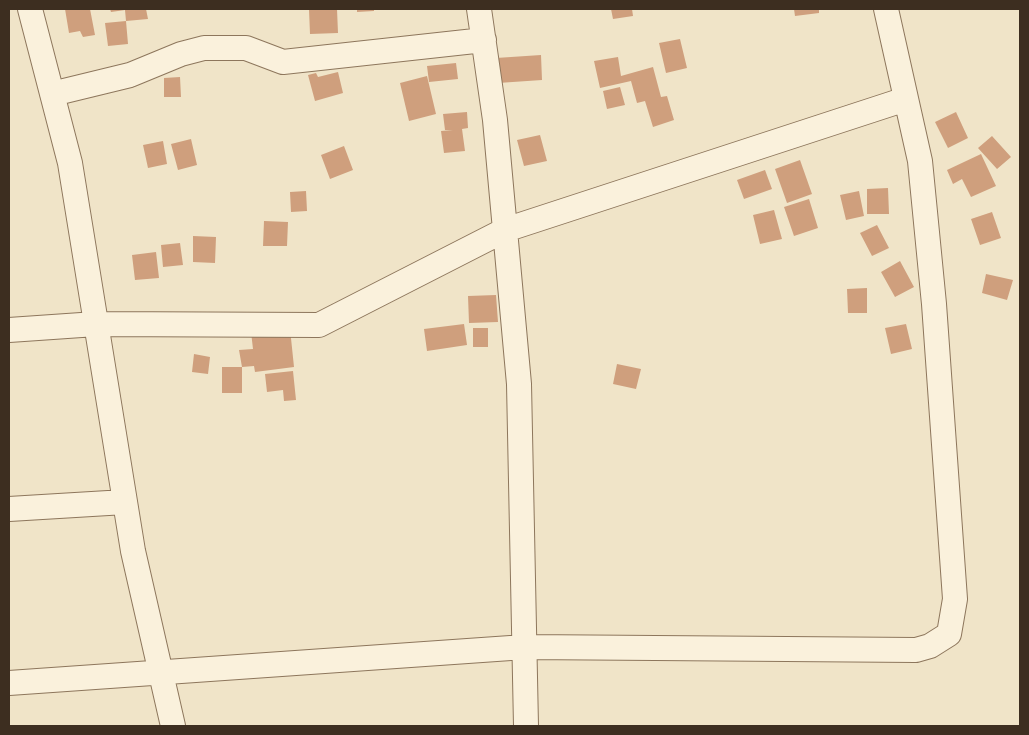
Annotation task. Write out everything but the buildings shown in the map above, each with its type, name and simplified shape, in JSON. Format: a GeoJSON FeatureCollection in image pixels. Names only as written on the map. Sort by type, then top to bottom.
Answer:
{"type":"FeatureCollection","features":[{"type":"Feature","properties":{"kind":"street"},"geometry":{"type":"LineString","coordinates":[[30,9],[70,164],[125,502],[173,726]]}},
{"type":"Feature","properties":{"kind":"street"},"geometry":{"type":"LineString","coordinates":[[479,9],[495,120],[519,384],[526,726]]}},
{"type":"Feature","properties":{"kind":"street"},"geometry":{"type":"LineString","coordinates":[[9,683],[525,647],[916,650],[930,646],[949,634],[955,599],[934,304],[920,162],[886,9]]}},
{"type":"Feature","properties":{"kind":"street"},"geometry":{"type":"LineString","coordinates":[[52,94],[130,75],[181,54],[204,48],[246,48],[283,62],[484,40]]}},
{"type":"Feature","properties":{"kind":"street"},"geometry":{"type":"LineString","coordinates":[[9,330],[96,324],[319,324],[505,230],[906,99]]}},
{"type":"Feature","properties":{"kind":"street"},"geometry":{"type":"LineString","coordinates":[[9,509],[125,502]]}}]}
